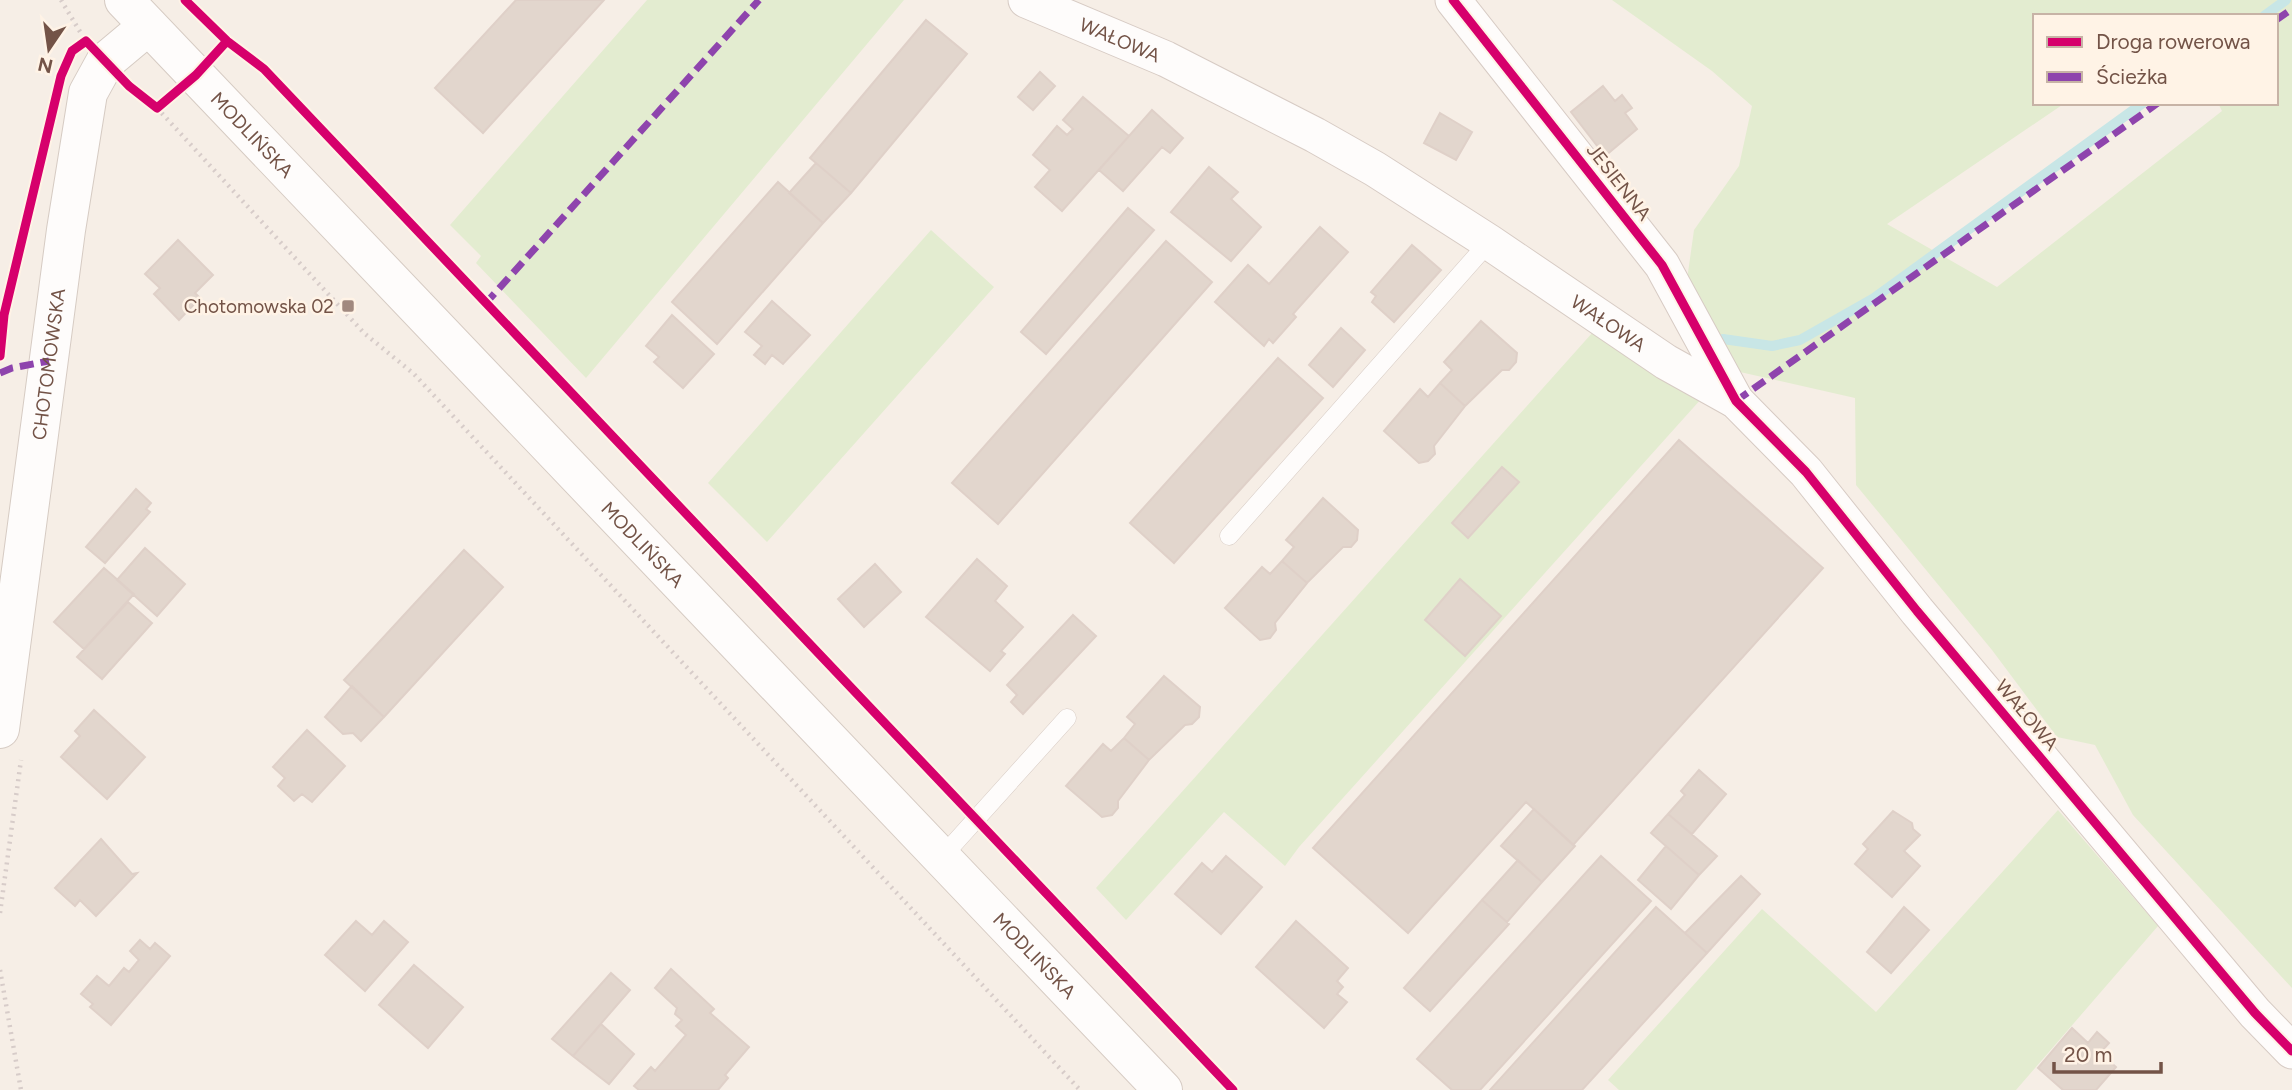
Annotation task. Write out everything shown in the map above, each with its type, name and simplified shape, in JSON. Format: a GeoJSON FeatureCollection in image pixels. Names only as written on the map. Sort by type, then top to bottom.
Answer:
{"type":"FeatureCollection","features":[{"type":"Feature","properties":{"kind":"main road","name":"CHOTOMOWSKA"},"geometry":{"type":"LineString","coordinates":[[0,729],[66,230],[89,93],[136,13]]}},
{"type":"Feature","properties":{"kind":"main road","name":"MODLIŃSKA"},"geometry":{"type":"LineString","coordinates":[[136,13],[1163,1090]]}},
{"type":"Feature","properties":{"kind":"street","name":"WAŁOWA"},"geometry":{"type":"LineString","coordinates":[[1026,0],[1166,59],[1315,135],[1375,169],[1489,242],[1666,362],[1736,401],[1806,472],[1917,611],[2255,1013],[2292,1051]]}},
{"type":"Feature","properties":{"kind":"street","name":"JESIENNA"},"geometry":{"type":"LineString","coordinates":[[1452,0],[1662,265],[1736,401]]}},
{"type":"Feature","properties":{"kind":"lane"},"geometry":{"type":"LineString","coordinates":[[1229,536],[1489,242]]}},
{"type":"Feature","properties":{"kind":"lane"},"geometry":{"type":"LineString","coordinates":[[941,858],[1067,718]]}},
{"type":"Feature","properties":{"kind":"path"},"geometry":{"type":"LineString","coordinates":[[61,0],[86,41]]}},
{"type":"Feature","properties":{"kind":"path"},"geometry":{"type":"LineString","coordinates":[[157,108],[364,332],[433,395],[1080,1090]]}},
{"type":"Feature","properties":{"kind":"path"},"geometry":{"type":"LineString","coordinates":[[0,970],[20,1090]]}},
{"type":"Feature","properties":{"kind":"green space"},"geometry":{"type":"Polygon","coordinates":[[[647,0],[904,0],[586,378],[476,263],[481,256],[450,225],[647,0]]]}},
{"type":"Feature","properties":{"kind":"green space"},"geometry":{"type":"Polygon","coordinates":[[[1612,0],[2292,0],[2292,988],[2133,815],[2095,745],[2057,737],[1992,650],[1856,485],[1855,398],[1740,372],[1686,287],[1694,230],[1739,166],[1752,106],[1712,71],[1612,0]],[[2033,14],[2033,105],[2062,105],[1887,224],[1997,287],[2222,111],[2219,105],[2278,105],[2278,14],[2033,14]]]}},
{"type":"Feature","properties":{"kind":"green space"},"geometry":{"type":"Polygon","coordinates":[[[931,230],[994,287],[767,542],[708,483],[931,230]]]}},
{"type":"Feature","properties":{"kind":"green space"},"geometry":{"type":"Polygon","coordinates":[[[1593,332],[1702,398],[1299,847],[1285,866],[1224,812],[1126,920],[1096,888],[1593,332]]]}},
{"type":"Feature","properties":{"kind":"green space"},"geometry":{"type":"Polygon","coordinates":[[[2058,810],[2158,926],[2016,1090],[1619,1090],[1608,1080],[1762,909],[1876,1012],[2058,810]]]}},
{"type":"Feature","properties":{"kind":"building"},"geometry":{"type":"Polygon","coordinates":[[[516,0],[604,0],[483,133],[435,88],[516,0]]]}},
{"type":"Feature","properties":{"kind":"building"},"geometry":{"type":"Polygon","coordinates":[[[926,20],[967,54],[851,193],[810,158],[926,20]]]}},
{"type":"Feature","properties":{"kind":"building"},"geometry":{"type":"Polygon","coordinates":[[[1040,72],[1055,86],[1033,110],[1018,97],[1040,72]]]}},
{"type":"Feature","properties":{"kind":"building"},"geometry":{"type":"Polygon","coordinates":[[[1603,86],[1615,101],[1622,95],[1632,108],[1625,113],[1637,129],[1605,156],[1571,112],[1603,86]]]}},
{"type":"Feature","properties":{"kind":"building"},"geometry":{"type":"Polygon","coordinates":[[[1083,97],[1129,136],[1062,211],[1035,187],[1050,170],[1033,155],[1057,126],[1067,135],[1073,129],[1063,120],[1083,97]]]}},
{"type":"Feature","properties":{"kind":"building"},"geometry":{"type":"Polygon","coordinates":[[[1152,110],[1183,138],[1170,153],[1162,147],[1123,191],[1099,170],[1152,110]]]}},
{"type":"Feature","properties":{"kind":"building"},"geometry":{"type":"Polygon","coordinates":[[[1440,113],[1472,132],[1456,160],[1424,143],[1440,113]]]}},
{"type":"Feature","properties":{"kind":"building"},"geometry":{"type":"Polygon","coordinates":[[[816,163],[851,193],[823,223],[789,193],[816,163]]]}},
{"type":"Feature","properties":{"kind":"building"},"geometry":{"type":"Polygon","coordinates":[[[1209,167],[1238,192],[1231,199],[1261,227],[1231,261],[1171,212],[1209,167]]]}},
{"type":"Feature","properties":{"kind":"building"},"geometry":{"type":"Polygon","coordinates":[[[778,182],[823,223],[717,344],[672,302],[778,182]]]}},
{"type":"Feature","properties":{"kind":"building"},"geometry":{"type":"Polygon","coordinates":[[[1128,208],[1154,230],[1046,354],[1021,332],[1128,208]]]}},
{"type":"Feature","properties":{"kind":"building"},"geometry":{"type":"Polygon","coordinates":[[[1320,227],[1348,252],[1293,314],[1296,317],[1273,343],[1269,339],[1264,346],[1215,302],[1248,265],[1269,284],[1320,227]]]}},
{"type":"Feature","properties":{"kind":"building"},"geometry":{"type":"Polygon","coordinates":[[[178,240],[213,275],[195,293],[200,298],[179,320],[154,294],[160,288],[145,274],[178,240]]]}},
{"type":"Feature","properties":{"kind":"building"},"geometry":{"type":"Polygon","coordinates":[[[1166,241],[1212,282],[998,524],[952,483],[1166,241]]]}},
{"type":"Feature","properties":{"kind":"building"},"geometry":{"type":"Polygon","coordinates":[[[1412,245],[1441,270],[1394,322],[1372,302],[1376,296],[1371,292],[1412,245]]]}},
{"type":"Feature","properties":{"kind":"building"},"geometry":{"type":"Polygon","coordinates":[[[772,301],[810,335],[783,364],[772,355],[765,364],[754,355],[762,346],[745,332],[772,301]]]}},
{"type":"Feature","properties":{"kind":"building"},"geometry":{"type":"Polygon","coordinates":[[[672,315],[714,354],[683,388],[654,362],[659,357],[646,346],[672,315]]]}},
{"type":"Feature","properties":{"kind":"building"},"geometry":{"type":"Polygon","coordinates":[[[1481,321],[1517,353],[1516,362],[1509,370],[1502,370],[1465,406],[1440,383],[1452,370],[1444,362],[1481,321]]]}},
{"type":"Feature","properties":{"kind":"building"},"geometry":{"type":"Polygon","coordinates":[[[1341,328],[1365,350],[1333,387],[1309,365],[1341,328]]]}},
{"type":"Feature","properties":{"kind":"building"},"geometry":{"type":"Polygon","coordinates":[[[1278,358],[1323,398],[1174,563],[1130,523],[1278,358]]]}},
{"type":"Feature","properties":{"kind":"building"},"geometry":{"type":"Polygon","coordinates":[[[1440,383],[1465,406],[1434,446],[1435,454],[1428,461],[1419,463],[1384,431],[1420,389],[1428,397],[1440,383]]]}},
{"type":"Feature","properties":{"kind":"building"},"geometry":{"type":"Polygon","coordinates":[[[1679,440],[1823,568],[1573,845],[1526,802],[1408,933],[1313,848],[1679,440]]]}},
{"type":"Feature","properties":{"kind":"building"},"geometry":{"type":"Polygon","coordinates":[[[1502,467],[1519,482],[1468,538],[1452,523],[1502,467]]]}},
{"type":"Feature","properties":{"kind":"building"},"geometry":{"type":"Polygon","coordinates":[[[136,489],[151,503],[146,509],[150,512],[105,563],[86,547],[136,489]]]}},
{"type":"Feature","properties":{"kind":"building"},"geometry":{"type":"Polygon","coordinates":[[[1323,498],[1358,530],[1357,540],[1351,547],[1343,547],[1307,583],[1282,561],[1294,547],[1286,540],[1323,498]]]}},
{"type":"Feature","properties":{"kind":"building"},"geometry":{"type":"Polygon","coordinates":[[[145,548],[185,584],[157,616],[117,580],[145,548]]]}},
{"type":"Feature","properties":{"kind":"building"},"geometry":{"type":"Polygon","coordinates":[[[464,550],[503,587],[384,717],[344,680],[464,550]]]}},
{"type":"Feature","properties":{"kind":"building"},"geometry":{"type":"Polygon","coordinates":[[[977,559],[1007,586],[995,601],[1023,627],[1001,651],[1005,654],[990,671],[926,617],[977,559]]]}},
{"type":"Feature","properties":{"kind":"building"},"geometry":{"type":"Polygon","coordinates":[[[1282,561],[1307,583],[1275,623],[1276,630],[1270,638],[1260,640],[1225,608],[1262,567],[1270,574],[1282,561]]]}},
{"type":"Feature","properties":{"kind":"building"},"geometry":{"type":"Polygon","coordinates":[[[875,564],[901,592],[864,627],[838,599],[875,564]]]}},
{"type":"Feature","properties":{"kind":"building"},"geometry":{"type":"Polygon","coordinates":[[[104,568],[134,594],[84,649],[54,622],[104,568]]]}},
{"type":"Feature","properties":{"kind":"building"},"geometry":{"type":"Polygon","coordinates":[[[1460,579],[1501,616],[1465,656],[1425,620],[1460,579]]]}},
{"type":"Feature","properties":{"kind":"building"},"geometry":{"type":"Polygon","coordinates":[[[128,602],[152,623],[102,679],[77,657],[128,602]]]}},
{"type":"Feature","properties":{"kind":"building"},"geometry":{"type":"Polygon","coordinates":[[[1073,615],[1096,636],[1023,714],[1011,702],[1017,695],[1007,685],[1073,615]]]}},
{"type":"Feature","properties":{"kind":"building"},"geometry":{"type":"Polygon","coordinates":[[[1164,676],[1200,707],[1199,717],[1192,724],[1185,725],[1149,760],[1124,738],[1135,724],[1127,717],[1164,676]]]}},
{"type":"Feature","properties":{"kind":"building"},"geometry":{"type":"Polygon","coordinates":[[[352,686],[384,717],[361,741],[353,733],[343,734],[325,717],[352,686]]]}},
{"type":"Feature","properties":{"kind":"building"},"geometry":{"type":"Polygon","coordinates":[[[94,710],[145,757],[107,799],[61,757],[80,736],[75,731],[94,710]]]}},
{"type":"Feature","properties":{"kind":"building"},"geometry":{"type":"Polygon","coordinates":[[[307,730],[345,766],[312,802],[302,794],[294,801],[278,786],[285,778],[273,767],[307,730]]]}},
{"type":"Feature","properties":{"kind":"building"},"geometry":{"type":"Polygon","coordinates":[[[1124,738],[1149,760],[1118,801],[1118,808],[1112,815],[1102,817],[1066,786],[1103,744],[1111,751],[1124,738]]]}},
{"type":"Feature","properties":{"kind":"building"},"geometry":{"type":"Polygon","coordinates":[[[1699,770],[1726,794],[1692,834],[1668,814],[1685,795],[1681,791],[1699,770]]]}},
{"type":"Feature","properties":{"kind":"building"},"geometry":{"type":"Polygon","coordinates":[[[1534,809],[1575,846],[1542,882],[1501,846],[1534,809]]]}},
{"type":"Feature","properties":{"kind":"building"},"geometry":{"type":"Polygon","coordinates":[[[1893,811],[1912,823],[1913,829],[1920,835],[1904,851],[1920,866],[1892,897],[1855,864],[1868,849],[1863,844],[1893,811]]]}},
{"type":"Feature","properties":{"kind":"building"},"geometry":{"type":"Polygon","coordinates":[[[1668,814],[1717,856],[1699,875],[1651,833],[1668,814]]]}},
{"type":"Feature","properties":{"kind":"building"},"geometry":{"type":"Polygon","coordinates":[[[101,839],[132,874],[137,873],[96,916],[80,900],[75,906],[55,888],[101,839]]]}},
{"type":"Feature","properties":{"kind":"building"},"geometry":{"type":"Polygon","coordinates":[[[1666,846],[1699,875],[1671,909],[1638,880],[1666,846]]]}},
{"type":"Feature","properties":{"kind":"building"},"geometry":{"type":"Polygon","coordinates":[[[1226,856],[1262,887],[1221,934],[1175,894],[1202,863],[1212,872],[1226,856]]]}},
{"type":"Feature","properties":{"kind":"building"},"geometry":{"type":"Polygon","coordinates":[[[1601,856],[1651,901],[1480,1090],[1452,1090],[1417,1059],[1601,856]]]}},
{"type":"Feature","properties":{"kind":"building"},"geometry":{"type":"Polygon","coordinates":[[[1518,860],[1542,882],[1507,922],[1482,900],[1518,860]]]}},
{"type":"Feature","properties":{"kind":"building"},"geometry":{"type":"Polygon","coordinates":[[[1741,876],[1760,894],[1707,953],[1685,933],[1741,876]]]}},
{"type":"Feature","properties":{"kind":"building"},"geometry":{"type":"Polygon","coordinates":[[[1482,900],[1509,924],[1430,1011],[1404,988],[1482,900]]]}},
{"type":"Feature","properties":{"kind":"building"},"geometry":{"type":"Polygon","coordinates":[[[1656,907],[1707,953],[1582,1090],[1490,1090],[1656,907]]]}},
{"type":"Feature","properties":{"kind":"building"},"geometry":{"type":"Polygon","coordinates":[[[1904,907],[1929,930],[1891,973],[1867,952],[1904,907]]]}},
{"type":"Feature","properties":{"kind":"building"},"geometry":{"type":"Polygon","coordinates":[[[356,921],[372,935],[384,921],[408,942],[365,991],[325,955],[356,921]]]}},
{"type":"Feature","properties":{"kind":"building"},"geometry":{"type":"Polygon","coordinates":[[[1296,921],[1348,968],[1337,981],[1343,987],[1337,994],[1347,1002],[1324,1028],[1256,967],[1296,921]]]}},
{"type":"Feature","properties":{"kind":"building"},"geometry":{"type":"Polygon","coordinates":[[[140,940],[150,949],[155,943],[170,956],[111,1025],[90,1007],[93,1004],[81,994],[97,976],[109,986],[124,968],[129,972],[139,960],[130,951],[140,940]]]}},
{"type":"Feature","properties":{"kind":"building"},"geometry":{"type":"Polygon","coordinates":[[[414,965],[463,1007],[428,1048],[379,1005],[414,965]]]}},
{"type":"Feature","properties":{"kind":"building"},"geometry":{"type":"Polygon","coordinates":[[[671,969],[714,1009],[710,1013],[749,1047],[725,1075],[728,1078],[718,1090],[639,1090],[634,1086],[651,1067],[655,1071],[686,1035],[676,1026],[682,1020],[675,1014],[677,1008],[655,988],[671,969]]]}},
{"type":"Feature","properties":{"kind":"building"},"geometry":{"type":"Polygon","coordinates":[[[611,973],[630,990],[573,1056],[552,1039],[611,973]]]}},
{"type":"Feature","properties":{"kind":"building"},"geometry":{"type":"Polygon","coordinates":[[[601,1024],[634,1054],[609,1084],[573,1056],[601,1024]]]}},
{"type":"Feature","properties":{"kind":"building"},"geometry":{"type":"Polygon","coordinates":[[[2072,1028],[2088,1043],[2097,1032],[2109,1043],[2100,1053],[2116,1067],[2096,1090],[2063,1090],[2038,1068],[2072,1028]]]}},
{"type":"Feature","properties":{"kind":"waterway"},"geometry":{"type":"LineString","coordinates":[[2267,14],[2286,0]]}},
{"type":"Feature","properties":{"kind":"waterway"},"geometry":{"type":"LineString","coordinates":[[1723,339],[1772,346],[1800,340],[1874,298],[2140,105]]}},
{"type":"Feature","properties":{"kind":"marked path"},"geometry":{"type":"LineString","coordinates":[[485,304],[759,0]]}},
{"type":"Feature","properties":{"kind":"marked path"},"geometry":{"type":"LineString","coordinates":[[2278,19],[2292,9]]}},
{"type":"Feature","properties":{"kind":"marked path"},"geometry":{"type":"LineString","coordinates":[[1736,401],[2155,105]]}},
{"type":"Feature","properties":{"kind":"marked path"},"geometry":{"type":"LineString","coordinates":[[0,373],[49,361]]}},
{"type":"Feature","properties":{"kind":"cycle path"},"geometry":{"type":"LineString","coordinates":[[185,0],[227,41],[264,69],[1233,1090]]}},
{"type":"Feature","properties":{"kind":"cycle path"},"geometry":{"type":"LineString","coordinates":[[1453,0],[1662,265],[1736,401],[1806,472],[1917,611],[2255,1013],[2292,1051]]}},
{"type":"Feature","properties":{"kind":"cycle path"},"geometry":{"type":"LineString","coordinates":[[0,356],[4,315],[61,76],[72,51],[86,41],[129,86],[157,108],[196,75],[227,41]]}},
{"type":"Feature","properties":{"kind":"place","name":"Chotomowska 02"},"geometry":{"type":"Point","coordinates":[348,306]}}]}
